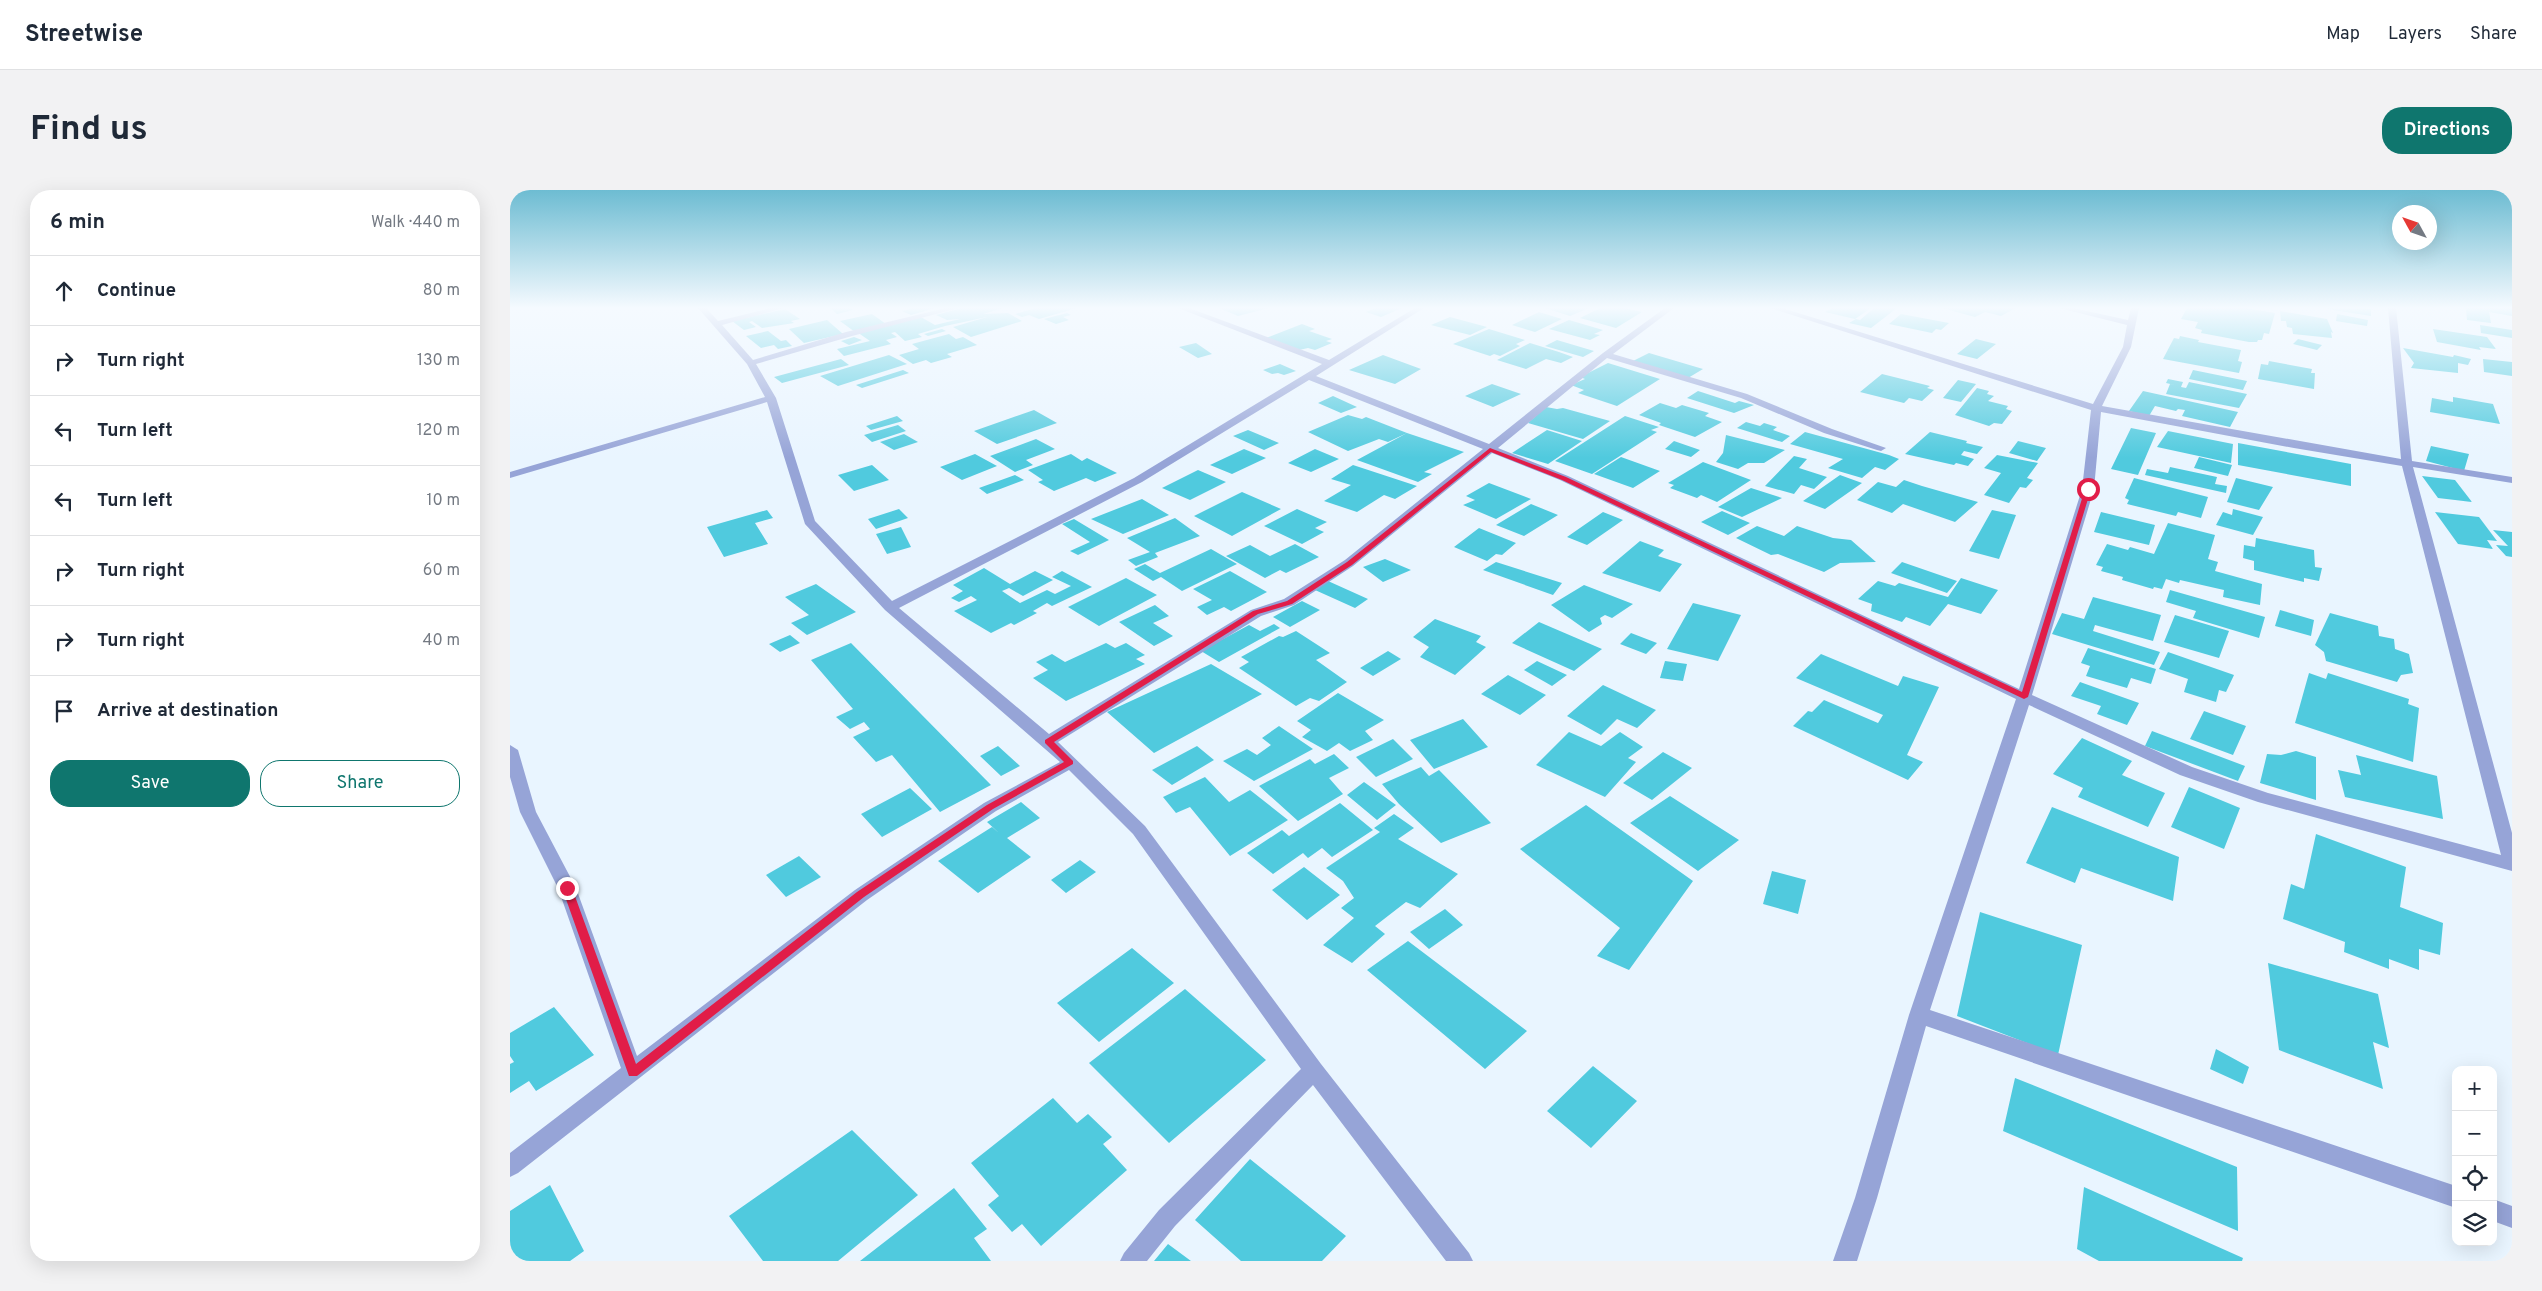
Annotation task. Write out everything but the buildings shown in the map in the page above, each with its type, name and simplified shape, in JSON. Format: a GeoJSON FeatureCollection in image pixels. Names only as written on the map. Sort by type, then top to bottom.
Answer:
{"type":"FeatureCollection","features":[{"type":"Feature","properties":{"kind":"street"},"geometry":{"type":"LineString","coordinates":[[746,358],[771,398],[809,522],[890,607],[1048,742],[1139,830],[1314,1070],[1461,1261]]}},
{"type":"Feature","properties":{"kind":"street"},"geometry":{"type":"LineString","coordinates":[[751,363],[768,358]]}},
{"type":"Feature","properties":{"kind":"street"},"geometry":{"type":"LineString","coordinates":[[1316,358],[1329,363]]}},
{"type":"Feature","properties":{"kind":"street"},"geometry":{"type":"LineString","coordinates":[[890,607],[1138,480],[1337,358]]}},
{"type":"Feature","properties":{"kind":"street"},"geometry":{"type":"LineString","coordinates":[[1048,742],[1256,613],[1290,602],[1350,563],[1602,358]]}},
{"type":"Feature","properties":{"kind":"street"},"geometry":{"type":"LineString","coordinates":[[1616,358],[1753,399],[1828,431],[1881,448]]}},
{"type":"Feature","properties":{"kind":"street"},"geometry":{"type":"LineString","coordinates":[[1935,358],[2096,408],[2407,464],[2512,480]]}},
{"type":"Feature","properties":{"kind":"street"},"geometry":{"type":"LineString","coordinates":[[1844,1261],[1866,1198],[1919,1015],[2024,697],[2088,489],[2096,408],[2121,358]]}},
{"type":"Feature","properties":{"kind":"street"},"geometry":{"type":"LineString","coordinates":[[1308,376],[1564,478],[2024,697],[2186,771],[2264,798],[2512,864],[2407,464],[2397,358]]}},
{"type":"Feature","properties":{"kind":"street"},"geometry":{"type":"LineString","coordinates":[[510,475],[771,398]]}},
{"type":"Feature","properties":{"kind":"street"},"geometry":{"type":"LineString","coordinates":[[510,750],[528,812],[567,888],[633,1072]]}},
{"type":"Feature","properties":{"kind":"street"},"geometry":{"type":"LineString","coordinates":[[510,1166],[861,895],[990,807],[1070,762]]}},
{"type":"Feature","properties":{"kind":"street"},"geometry":{"type":"LineString","coordinates":[[1919,1015],[2452,1196]]}},
{"type":"Feature","properties":{"kind":"street"},"geometry":{"type":"LineString","coordinates":[[1132,1261],[1167,1218],[1314,1070]]}},
{"type":"Feature","properties":{"kind":"street"},"geometry":{"type":"LineString","coordinates":[[2497,1211],[2512,1216]]}},
{"type":"Feature","properties":{"kind":"route"},"geometry":{"type":"LineString","coordinates":[[567,888],[633,1072],[861,895],[990,807],[1070,762],[1048,742],[1256,613],[1290,602],[1350,563],[1490,449],[1564,478],[2024,697],[2088,489]]}}]}
